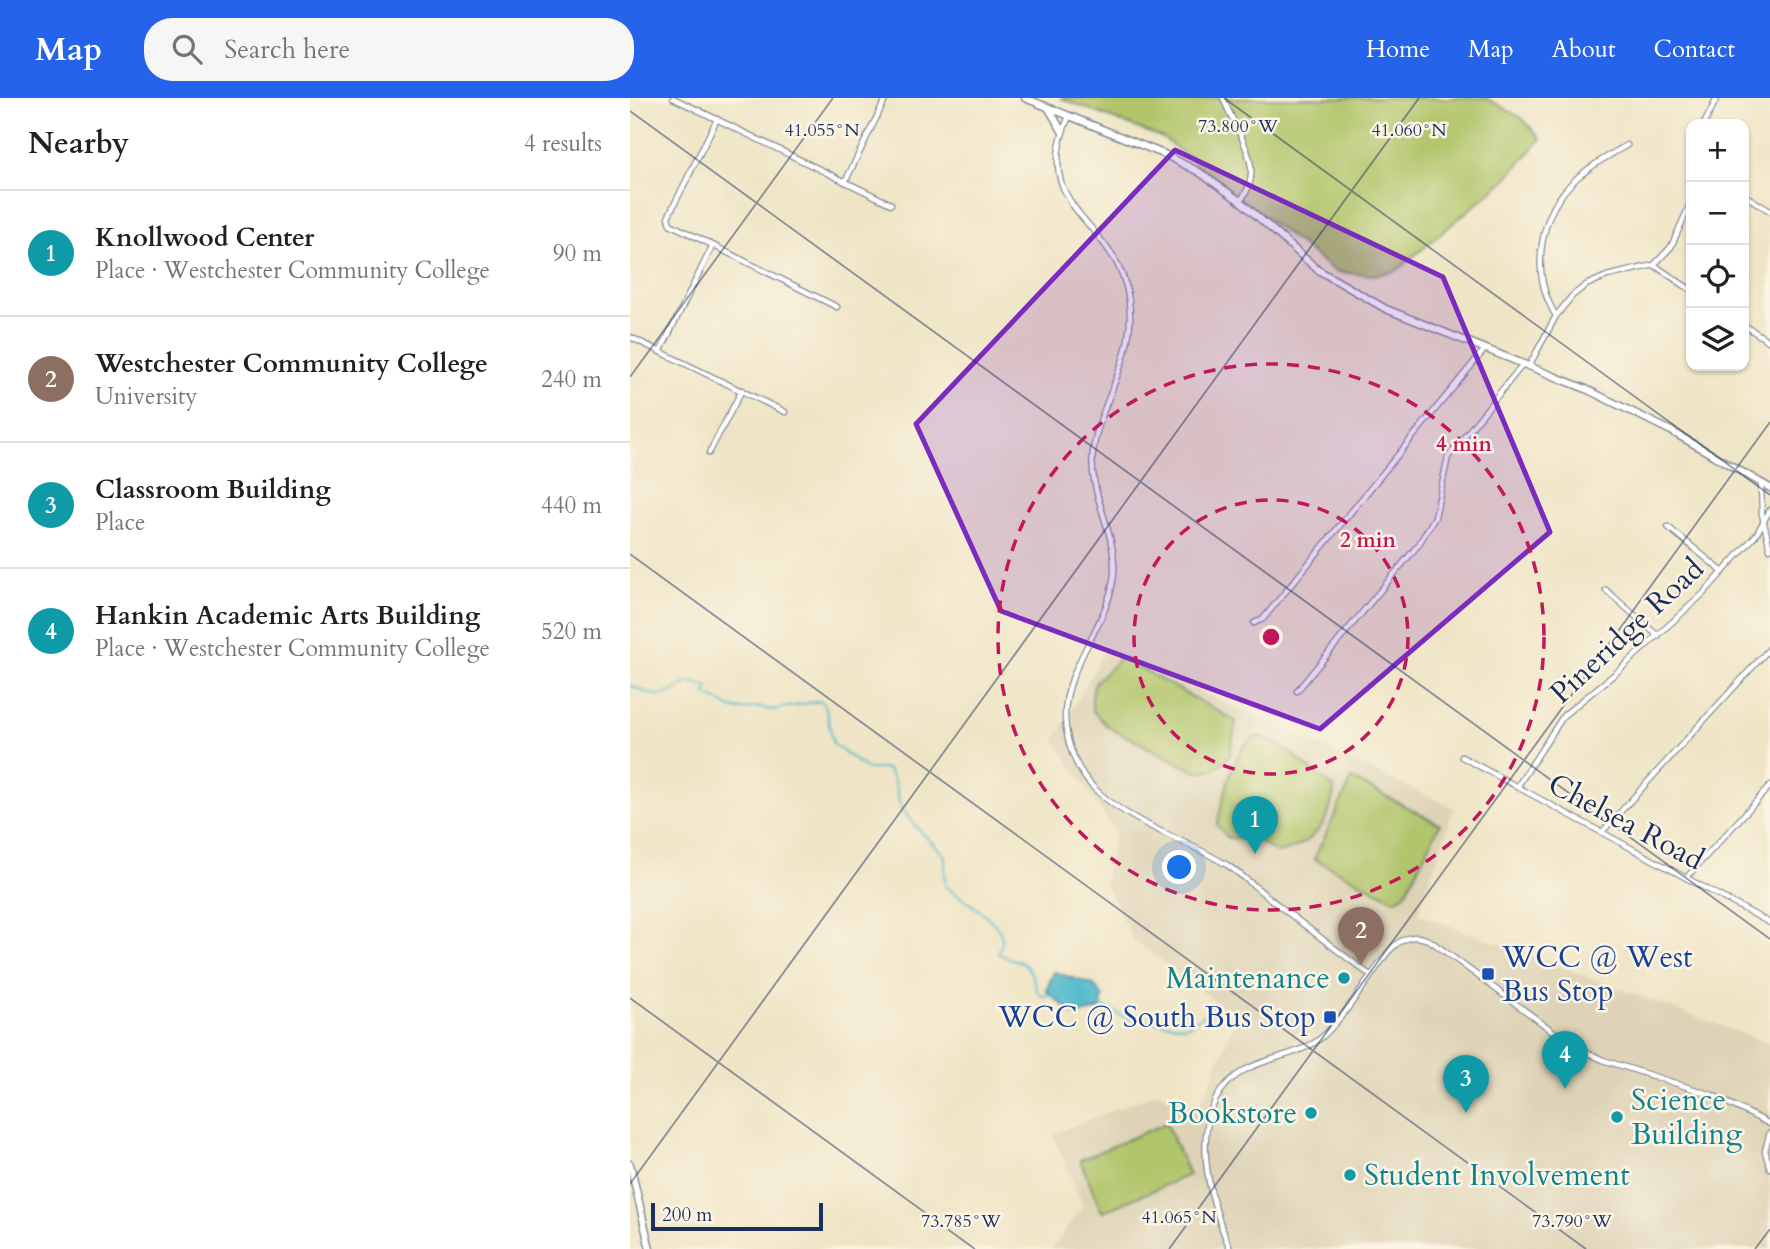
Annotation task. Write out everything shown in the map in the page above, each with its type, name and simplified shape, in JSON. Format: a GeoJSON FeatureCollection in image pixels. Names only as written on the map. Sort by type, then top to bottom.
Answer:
{"type":"FeatureCollection","features":[{"type":"Feature","properties":{"kind":"main road"},"geometry":{"type":"LineString","coordinates":[[1025,98],[1185,164],[1240,201],[1307,261],[1337,283],[1386,309],[1526,365],[1645,417],[1770,488]]}},
{"type":"Feature","properties":{"kind":"main road"},"geometry":{"type":"LineString","coordinates":[[1047,107],[1062,131]]}},
{"type":"Feature","properties":{"kind":"main road"},"geometry":{"type":"LineString","coordinates":[[630,1164],[650,1249]]}},
{"type":"Feature","properties":{"kind":"street"},"geometry":{"type":"LineString","coordinates":[[673,98],[891,204]]}},
{"type":"Feature","properties":{"kind":"street"},"geometry":{"type":"LineString","coordinates":[[692,107],[696,98]]}},
{"type":"Feature","properties":{"kind":"street"},"geometry":{"type":"LineString","coordinates":[[845,182],[886,98]]}},
{"type":"Feature","properties":{"kind":"street"},"geometry":{"type":"LineString","coordinates":[[1223,98],[1252,166],[1252,180],[1240,201]]}},
{"type":"Feature","properties":{"kind":"street"},"geometry":{"type":"LineString","coordinates":[[1706,119],[1717,98]]}},
{"type":"Feature","properties":{"kind":"street"},"geometry":{"type":"LineString","coordinates":[[1069,116],[1062,131],[1056,158],[1061,186],[1117,262],[1130,311],[1126,355],[1093,453],[1094,479],[1110,540],[1114,572],[1107,602],[1072,682],[1067,700],[1065,715],[1072,752],[1085,778],[1112,804],[1229,866],[1370,975]]}},
{"type":"Feature","properties":{"kind":"street"},"geometry":{"type":"LineString","coordinates":[[717,119],[668,217],[670,224],[837,307]]}},
{"type":"Feature","properties":{"kind":"street"},"geometry":{"type":"LineString","coordinates":[[1556,316],[1545,293],[1540,267],[1542,240],[1549,220],[1559,198],[1576,179],[1596,163],[1627,145]]}},
{"type":"Feature","properties":{"kind":"street"},"geometry":{"type":"LineString","coordinates":[[1749,198],[1770,211]]}},
{"type":"Feature","properties":{"kind":"street"},"geometry":{"type":"LineString","coordinates":[[1297,691],[1419,544],[1434,517],[1448,457],[1542,345],[1556,316],[1586,285],[1607,276],[1654,265],[1671,247],[1686,213]]}},
{"type":"Feature","properties":{"kind":"street"},"geometry":{"type":"LineString","coordinates":[[660,352],[712,247]]}},
{"type":"Feature","properties":{"kind":"street"},"geometry":{"type":"LineString","coordinates":[[1654,265],[1686,287]]}},
{"type":"Feature","properties":{"kind":"street"},"geometry":{"type":"LineString","coordinates":[[1749,328],[1770,342]]}},
{"type":"Feature","properties":{"kind":"street"},"geometry":{"type":"LineString","coordinates":[[630,337],[785,412]]}},
{"type":"Feature","properties":{"kind":"street"},"geometry":{"type":"LineString","coordinates":[[1254,623],[1263,619],[1272,609],[1485,349]]}},
{"type":"Feature","properties":{"kind":"street"},"geometry":{"type":"LineString","coordinates":[[709,453],[742,390]]}},
{"type":"Feature","properties":{"kind":"street"},"geometry":{"type":"LineString","coordinates":[[1761,483],[1763,525],[1770,549]]}},
{"type":"Feature","properties":{"kind":"street","name":"Pineridge Road"},"geometry":{"type":"LineString","coordinates":[[1517,787],[1564,715],[1658,636],[1723,572],[1763,525],[1770,510]]}},
{"type":"Feature","properties":{"kind":"street"},"geometry":{"type":"LineString","coordinates":[[1668,527],[1723,572]]}},
{"type":"Feature","properties":{"kind":"street"},"geometry":{"type":"LineString","coordinates":[[1606,590],[1658,636]]}},
{"type":"Feature","properties":{"kind":"street"},"geometry":{"type":"LineString","coordinates":[[1602,832],[1770,648]]}},
{"type":"Feature","properties":{"kind":"street","name":"Chelsea Road"},"geometry":{"type":"LineString","coordinates":[[1462,757],[1770,923]]}},
{"type":"Feature","properties":{"kind":"street"},"geometry":{"type":"LineString","coordinates":[[1686,878],[1770,786]]}},
{"type":"Feature","properties":{"kind":"street"},"geometry":{"type":"LineString","coordinates":[[1230,1249],[1211,1189],[1207,1150],[1206,1128],[1216,1098],[1232,1078],[1245,1070],[1315,1043],[1329,1030],[1370,975],[1403,939],[1426,939],[1573,1046],[1603,1060],[1712,1095],[1770,1124]]}},
{"type":"Feature","properties":{"kind":"street"},"geometry":{"type":"LineString","coordinates":[[1770,1132],[1765,1151],[1770,1168]]}},
{"type":"Feature","properties":{"kind":"highlighted area"},"geometry":{"type":"Polygon","coordinates":[[[1175,150],[1443,277],[1550,532],[1320,729],[1001,611],[916,424],[1175,150]]]}},
{"type":"Feature","properties":{"kind":"shaded area"},"geometry":{"type":"Polygon","coordinates":[[[1106,648],[1454,808],[1418,914],[1770,1044],[1770,1249],[1051,1249],[1083,1206],[1053,1134],[1159,1092],[1198,1111],[1237,1017],[1134,940],[1104,884],[1115,833],[1055,740],[1106,648]]]}},
{"type":"Feature","properties":{"kind":"green space"},"geometry":{"type":"Polygon","coordinates":[[[1060,98],[1486,98],[1523,119],[1541,139],[1505,180],[1396,271],[1375,275],[1336,272],[1163,138],[1060,98]]]}},
{"type":"Feature","properties":{"kind":"green space"},"geometry":{"type":"Polygon","coordinates":[[[1120,657],[1236,721],[1230,755],[1214,770],[1196,772],[1108,727],[1092,710],[1093,689],[1099,678],[1120,657]]]}},
{"type":"Feature","properties":{"kind":"green space"},"geometry":{"type":"Polygon","coordinates":[[[1261,736],[1287,750],[1334,788],[1329,812],[1318,831],[1300,845],[1277,853],[1253,838],[1228,838],[1217,825],[1236,759],[1251,739],[1261,736]]]}},
{"type":"Feature","properties":{"kind":"green space"},"geometry":{"type":"Polygon","coordinates":[[[1352,779],[1440,824],[1405,894],[1395,900],[1314,859],[1352,779]]]}},
{"type":"Feature","properties":{"kind":"green space"},"geometry":{"type":"Polygon","coordinates":[[[1166,1123],[1189,1175],[1102,1212],[1080,1160],[1166,1123]]]}},
{"type":"Feature","properties":{"kind":"water"},"geometry":{"type":"Polygon","coordinates":[[[1054,972],[1094,985],[1103,997],[1100,1010],[1075,1015],[1046,991],[1054,972]]]}},
{"type":"Feature","properties":{"kind":"waterway"},"geometry":{"type":"LineString","coordinates":[[630,685],[660,695],[672,692],[689,682],[708,687],[706,694],[731,708],[742,710],[758,707],[771,710],[820,701],[825,704],[833,744],[867,769],[887,769],[903,810],[945,856],[945,886],[980,910],[996,926],[1002,943],[998,953],[1025,965],[1031,972],[1041,996],[1053,996]]}},
{"type":"Feature","properties":{"kind":"waterway"},"geometry":{"type":"LineString","coordinates":[[1101,1006],[1127,1018],[1186,1026],[1216,1008]]}},
{"type":"Feature","properties":{"kind":"place","name":"Knollwood Center"},"geometry":{"type":"Point","coordinates":[1255,854]}},
{"type":"Feature","properties":{"kind":"place","name":"Westchester Community College"},"geometry":{"type":"Point","coordinates":[1361,965]}},
{"type":"Feature","properties":{"kind":"place","name":"WCC @ West Bus Stop"},"geometry":{"type":"Point","coordinates":[1488,974]}},
{"type":"Feature","properties":{"kind":"place","name":"Maintenance"},"geometry":{"type":"Point","coordinates":[1344,978]}},
{"type":"Feature","properties":{"kind":"place","name":"WCC @ South Bus Stop"},"geometry":{"type":"Point","coordinates":[1330,1017]}},
{"type":"Feature","properties":{"kind":"place","name":"Hankin Academic Arts Building"},"geometry":{"type":"Point","coordinates":[1565,1089]}},
{"type":"Feature","properties":{"kind":"place","name":"Bookstore"},"geometry":{"type":"Point","coordinates":[1311,1113]}},
{"type":"Feature","properties":{"kind":"place","name":"Classroom Building"},"geometry":{"type":"Point","coordinates":[1466,1113]}},
{"type":"Feature","properties":{"kind":"place","name":"Science Building"},"geometry":{"type":"Point","coordinates":[1617,1117]}},
{"type":"Feature","properties":{"kind":"place","name":"Student Involvement"},"geometry":{"type":"Point","coordinates":[1350,1175]}}]}
